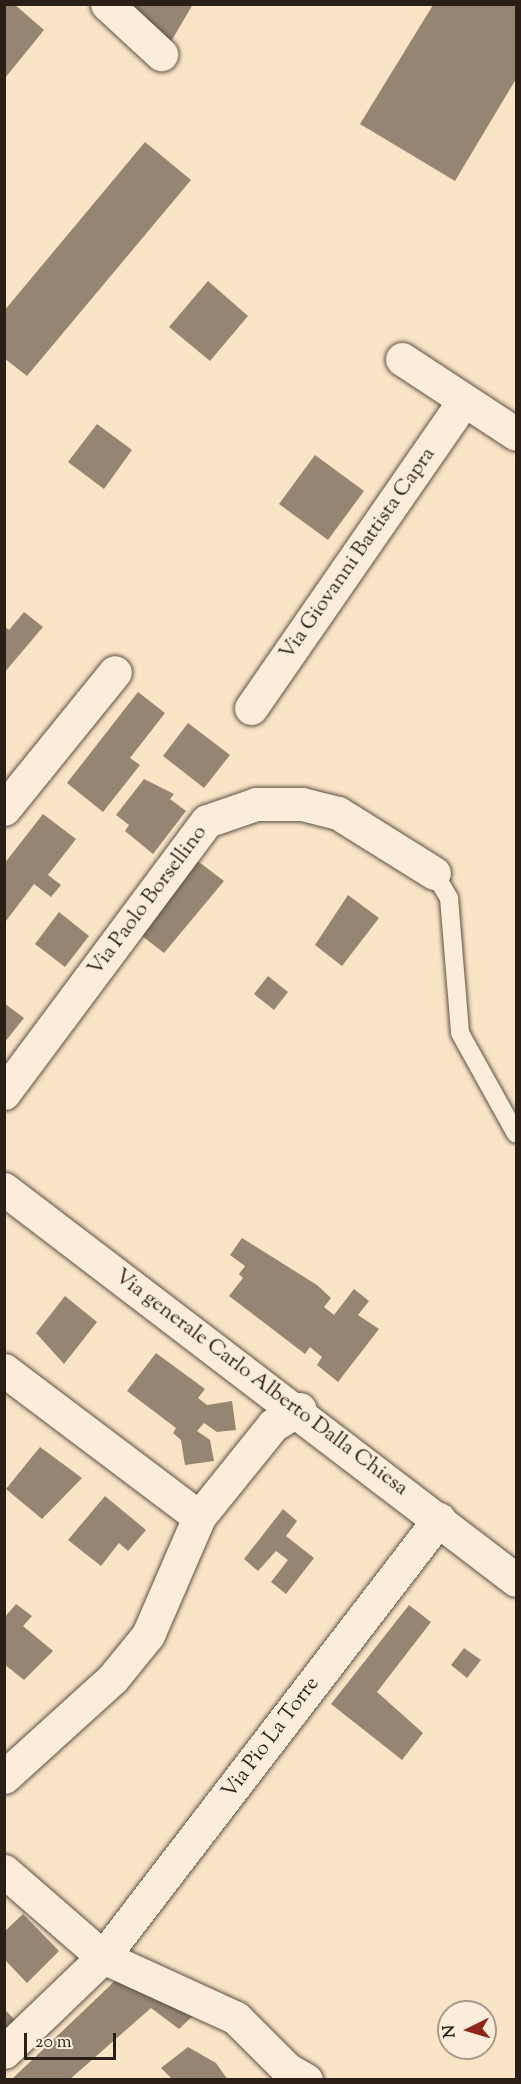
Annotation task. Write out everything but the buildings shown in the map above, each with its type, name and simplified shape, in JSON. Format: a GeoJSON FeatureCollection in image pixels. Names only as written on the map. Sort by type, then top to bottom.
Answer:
{"type":"FeatureCollection","features":[{"type":"Feature","properties":{"kind":"street"},"geometry":{"type":"LineString","coordinates":[[107,4],[161,54]]}},
{"type":"Feature","properties":{"kind":"street"},"geometry":{"type":"LineString","coordinates":[[402,359],[516,434]]}},
{"type":"Feature","properties":{"kind":"street","name":"Via Giovanni Battista Capra"},"geometry":{"type":"LineString","coordinates":[[251,708],[464,400]]}},
{"type":"Feature","properties":{"kind":"street"},"geometry":{"type":"LineString","coordinates":[[4,809],[115,672]]}},
{"type":"Feature","properties":{"kind":"street","name":"Via Paolo Borsellino"},"geometry":{"type":"LineString","coordinates":[[4,1093],[207,821],[256,804],[302,804],[338,813],[434,873]]}},
{"type":"Feature","properties":{"kind":"street","name":"Via generale Carlo Alberto Dalla Chiesa"},"geometry":{"type":"LineString","coordinates":[[4,1189],[300,1409],[516,1580]]}},
{"type":"Feature","properties":{"kind":"street"},"geometry":{"type":"LineString","coordinates":[[4,1370],[199,1517]]}},
{"type":"Feature","properties":{"kind":"street"},"geometry":{"type":"LineString","coordinates":[[4,1777],[113,1678],[148,1635],[199,1517],[273,1425],[300,1409]]}},
{"type":"Feature","properties":{"kind":"street","name":"Via Pio La Torre"},"geometry":{"type":"LineString","coordinates":[[4,2052],[103,1957],[438,1519]]}},
{"type":"Feature","properties":{"kind":"street"},"geometry":{"type":"LineString","coordinates":[[4,1871],[103,1957],[236,2018],[290,2076]]}},
{"type":"Feature","properties":{"kind":"lane"},"geometry":{"type":"LineString","coordinates":[[434,873],[449,898],[460,1033],[516,1134]]}}]}
